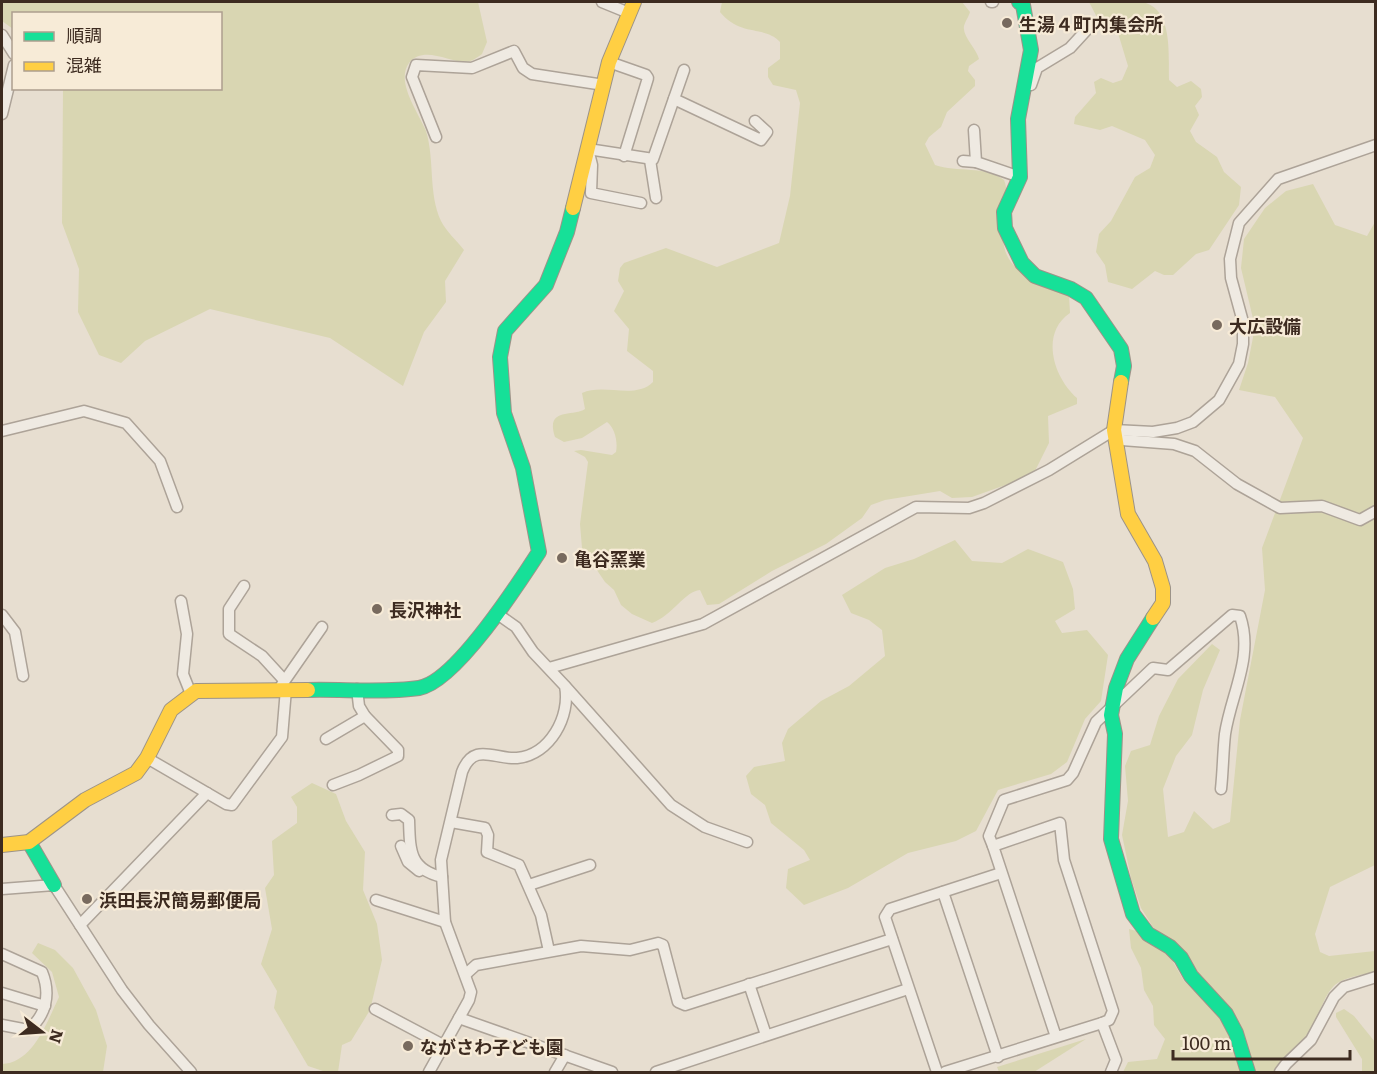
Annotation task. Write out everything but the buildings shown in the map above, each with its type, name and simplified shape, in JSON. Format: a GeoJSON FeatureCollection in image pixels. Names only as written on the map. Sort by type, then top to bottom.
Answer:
{"type":"FeatureCollection","features":[{"type":"Feature","properties":{"kind":"street"},"geometry":{"type":"LineString","coordinates":[[2,845],[29,842],[85,800],[136,773],[147,758],[171,710],[191,694],[212,689],[283,686],[357,689],[421,688],[436,681],[496,613],[539,552],[523,468],[504,414],[500,357],[506,331],[546,285],[567,232],[609,62],[631,7],[602,2]]}},
{"type":"Feature","properties":{"kind":"street"},"geometry":{"type":"LineString","coordinates":[[1020,2],[1031,50],[1020,99],[1017,128],[1020,177],[1004,212],[1005,228],[1022,263],[1035,276],[1071,289],[1086,298],[1121,349],[1124,366],[1114,430],[1128,514],[1155,561],[1163,588],[1163,603],[1127,659],[1116,688],[1113,704],[1111,839],[1133,914],[1148,934],[1176,953],[1191,976],[1226,1014],[1236,1033],[1248,1072]]}},
{"type":"Feature","properties":{"kind":"street"},"geometry":{"type":"LineString","coordinates":[[1017,128],[1022,121],[1037,68],[1070,48],[1092,24]]}},
{"type":"Feature","properties":{"kind":"street"},"geometry":{"type":"LineString","coordinates":[[2,34],[12,51]]}},
{"type":"Feature","properties":{"kind":"street"},"geometry":{"type":"LineString","coordinates":[[436,137],[412,77],[413,68],[416,65],[472,68],[514,51],[523,68],[532,74],[604,85]]}},
{"type":"Feature","properties":{"kind":"street"},"geometry":{"type":"LineString","coordinates":[[609,62],[646,75],[648,78],[624,156]]}},
{"type":"Feature","properties":{"kind":"street"},"geometry":{"type":"LineString","coordinates":[[588,149],[651,160],[657,155],[684,70]]}},
{"type":"Feature","properties":{"kind":"street"},"geometry":{"type":"LineString","coordinates":[[2,114],[12,73]]}},
{"type":"Feature","properties":{"kind":"street"},"geometry":{"type":"LineString","coordinates":[[674,99],[761,140],[767,132],[755,121]]}},
{"type":"Feature","properties":{"kind":"street"},"geometry":{"type":"LineString","coordinates":[[974,130],[976,162]]}},
{"type":"Feature","properties":{"kind":"street"},"geometry":{"type":"LineString","coordinates":[[549,668],[703,624],[916,507],[969,508],[984,503],[1049,470],[1114,430],[1153,432],[1177,428],[1193,422],[1219,400],[1239,364],[1244,345],[1243,322],[1231,278],[1230,259],[1239,222],[1278,179],[1376,145]]}},
{"type":"Feature","properties":{"kind":"street"},"geometry":{"type":"LineString","coordinates":[[588,149],[592,165],[591,193],[641,203]]}},
{"type":"Feature","properties":{"kind":"street"},"geometry":{"type":"LineString","coordinates":[[651,160],[656,198]]}},
{"type":"Feature","properties":{"kind":"street"},"geometry":{"type":"LineString","coordinates":[[963,161],[976,162],[1020,177]]}},
{"type":"Feature","properties":{"kind":"street"},"geometry":{"type":"LineString","coordinates":[[2,431],[84,411],[126,423],[160,461],[177,507]]}},
{"type":"Feature","properties":{"kind":"street"},"geometry":{"type":"LineString","coordinates":[[1114,430],[1122,440],[1174,444],[1195,450],[1238,484],[1280,508],[1322,506],[1360,520],[1376,511]]}},
{"type":"Feature","properties":{"kind":"street"},"geometry":{"type":"LineString","coordinates":[[244,586],[229,609],[229,634],[262,656],[283,686]]}},
{"type":"Feature","properties":{"kind":"street"},"geometry":{"type":"LineString","coordinates":[[181,601],[187,634],[183,674],[191,694]]}},
{"type":"Feature","properties":{"kind":"street"},"geometry":{"type":"LineString","coordinates":[[496,613],[516,627],[533,652],[671,805],[705,827],[747,842]]}},
{"type":"Feature","properties":{"kind":"street"},"geometry":{"type":"LineString","coordinates":[[2,615],[15,632],[23,676]]}},
{"type":"Feature","properties":{"kind":"street"},"geometry":{"type":"LineString","coordinates":[[1056,1037],[989,836],[1004,800],[1067,780],[1073,773],[1096,722],[1113,704],[1154,669],[1168,670],[1186,657],[1226,618],[1232,615],[1240,616],[1244,626],[1242,674],[1226,733],[1221,789]]}},
{"type":"Feature","properties":{"kind":"street"},"geometry":{"type":"LineString","coordinates":[[147,758],[226,804],[234,803],[282,737],[283,686],[322,627]]}},
{"type":"Feature","properties":{"kind":"street"},"geometry":{"type":"LineString","coordinates":[[429,1072],[471,996],[466,974],[445,922],[441,853],[466,761],[487,754],[515,759],[533,755],[557,729],[567,710],[565,686]]}},
{"type":"Feature","properties":{"kind":"street"},"geometry":{"type":"LineString","coordinates":[[333,785],[398,756],[398,750],[365,716],[359,706],[357,689]]}},
{"type":"Feature","properties":{"kind":"street"},"geometry":{"type":"LineString","coordinates":[[326,739],[365,716]]}},
{"type":"Feature","properties":{"kind":"street"},"geometry":{"type":"LineString","coordinates":[[80,925],[207,793]]}},
{"type":"Feature","properties":{"kind":"street"},"geometry":{"type":"LineString","coordinates":[[392,815],[401,814],[407,818],[410,848],[427,874]]}},
{"type":"Feature","properties":{"kind":"street"},"geometry":{"type":"LineString","coordinates":[[451,822],[485,828],[488,834],[487,852],[516,862],[529,885],[541,915],[549,951]]}},
{"type":"Feature","properties":{"kind":"street"},"geometry":{"type":"LineString","coordinates":[[945,1072],[984,1067],[998,1057],[1109,1020],[1113,1011],[1064,860],[1060,823],[993,846]]}},
{"type":"Feature","properties":{"kind":"street"},"geometry":{"type":"LineString","coordinates":[[29,842],[54,885],[129,999],[191,1072]]}},
{"type":"Feature","properties":{"kind":"street"},"geometry":{"type":"LineString","coordinates":[[401,846],[412,866],[427,874],[442,877]]}},
{"type":"Feature","properties":{"kind":"street"},"geometry":{"type":"LineString","coordinates":[[529,885],[590,865]]}},
{"type":"Feature","properties":{"kind":"street"},"geometry":{"type":"LineString","coordinates":[[937,1072],[885,917],[890,909],[1001,873]]}},
{"type":"Feature","properties":{"kind":"street"},"geometry":{"type":"LineString","coordinates":[[2,889],[54,885]]}},
{"type":"Feature","properties":{"kind":"street"},"geometry":{"type":"LineString","coordinates":[[943,892],[998,1057]]}},
{"type":"Feature","properties":{"kind":"street"},"geometry":{"type":"LineString","coordinates":[[376,900],[445,922]]}},
{"type":"Feature","properties":{"kind":"street"},"geometry":{"type":"LineString","coordinates":[[466,974],[476,965],[549,951],[581,946],[630,950],[658,943],[663,945],[678,1002],[685,1005],[892,939]]}},
{"type":"Feature","properties":{"kind":"street"},"geometry":{"type":"LineString","coordinates":[[2,954],[42,972],[46,981],[45,1006],[37,1023],[28,1030],[2,1024]]}},
{"type":"Feature","properties":{"kind":"street"},"geometry":{"type":"LineString","coordinates":[[1280,1072],[1311,1040],[1334,998],[1344,987],[1376,977]]}},
{"type":"Feature","properties":{"kind":"street"},"geometry":{"type":"LineString","coordinates":[[749,984],[766,1035]]}},
{"type":"Feature","properties":{"kind":"street"},"geometry":{"type":"LineString","coordinates":[[656,1072],[908,989]]}},
{"type":"Feature","properties":{"kind":"street"},"geometry":{"type":"LineString","coordinates":[[2,993],[45,1006]]}},
{"type":"Feature","properties":{"kind":"street"},"geometry":{"type":"LineString","coordinates":[[375,1008],[443,1045]]}},
{"type":"Feature","properties":{"kind":"street"},"geometry":{"type":"LineString","coordinates":[[459,1018],[612,1072]]}},
{"type":"Feature","properties":{"kind":"street"},"geometry":{"type":"LineString","coordinates":[[1102,1023],[1116,1060],[1111,1072]]}},
{"type":"Feature","properties":{"kind":"street"},"geometry":{"type":"LineString","coordinates":[[555,1072],[565,1055]]}},
{"type":"Feature","properties":{"kind":"shaded area"},"geometry":{"type":"Polygon","coordinates":[[[2,2],[478,2],[487,42],[482,54],[466,62],[421,55],[409,63],[405,71],[406,88],[429,142],[437,210],[443,225],[464,250],[445,281],[446,302],[424,332],[403,386],[330,338],[210,309],[145,341],[121,363],[99,355],[78,312],[79,269],[62,223],[63,90],[222,90],[222,12],[12,12],[12,28],[2,21],[2,2]]]}},
{"type":"Feature","properties":{"kind":"shaded area"},"geometry":{"type":"Polygon","coordinates":[[[722,2],[962,2],[970,12],[964,30],[979,59],[969,66],[968,71],[975,80],[975,86],[947,112],[941,127],[929,137],[925,144],[935,165],[988,172],[1004,180],[1006,194],[1003,235],[1005,250],[1010,261],[1028,276],[1069,296],[1070,313],[1055,332],[1053,355],[1062,379],[1077,398],[1077,404],[1048,416],[1049,443],[1033,475],[972,497],[952,498],[940,491],[885,500],[871,505],[862,518],[826,544],[772,571],[719,604],[707,605],[700,590],[694,591],[666,615],[652,623],[632,614],[621,605],[614,590],[605,582],[582,548],[580,524],[588,462],[585,457],[574,451],[612,455],[616,452],[617,444],[612,428],[607,422],[582,438],[564,442],[555,437],[553,428],[557,417],[585,409],[582,393],[591,390],[637,390],[653,382],[653,371],[627,351],[629,329],[614,311],[624,291],[618,281],[620,268],[624,263],[666,248],[717,267],[779,243],[790,196],[800,103],[796,90],[773,85],[768,77],[768,68],[780,59],[780,42],[767,34],[744,28],[728,20],[720,12],[722,2]]]}},
{"type":"Feature","properties":{"kind":"shaded area"},"geometry":{"type":"Polygon","coordinates":[[[1089,2],[1142,2],[1152,6],[1160,13],[1167,34],[1169,80],[1177,87],[1191,81],[1201,89],[1202,97],[1195,106],[1199,115],[1190,131],[1196,142],[1217,157],[1224,172],[1241,187],[1239,205],[1209,250],[1196,254],[1173,275],[1164,275],[1155,271],[1132,289],[1108,282],[1105,265],[1096,252],[1099,234],[1111,221],[1135,177],[1150,168],[1155,155],[1145,140],[1112,126],[1100,130],[1074,124],[1075,117],[1096,93],[1094,82],[1101,78],[1113,83],[1122,80],[1128,66],[1118,33],[1101,25],[1089,2]]]}},
{"type":"Feature","properties":{"kind":"shaded area"},"geometry":{"type":"Polygon","coordinates":[[[1313,184],[1335,225],[1367,236],[1375,222],[1375,865],[1330,887],[1315,934],[1320,952],[1329,956],[1375,951],[1375,972],[1352,977],[1336,984],[1325,999],[1309,1035],[1282,1061],[1275,1072],[1253,1072],[1185,951],[1153,927],[1141,908],[1131,878],[1122,835],[1128,801],[1125,766],[1131,751],[1150,745],[1159,716],[1178,679],[1212,644],[1220,650],[1203,690],[1192,735],[1176,756],[1163,789],[1168,837],[1184,832],[1194,811],[1213,829],[1230,822],[1240,720],[1265,590],[1262,548],[1303,438],[1275,397],[1239,390],[1248,363],[1255,327],[1241,268],[1244,239],[1265,208],[1286,191],[1313,184]]]}},
{"type":"Feature","properties":{"kind":"shaded area"},"geometry":{"type":"Polygon","coordinates":[[[955,540],[972,561],[1002,563],[1028,549],[1063,562],[1073,589],[1075,609],[1055,621],[1062,633],[1087,630],[1108,655],[1101,701],[1085,719],[1067,762],[1051,774],[998,790],[976,831],[956,841],[908,853],[848,888],[804,905],[786,888],[788,869],[810,860],[804,850],[771,823],[765,805],[751,794],[746,776],[754,767],[785,761],[782,743],[788,729],[821,701],[849,686],[885,656],[882,630],[869,620],[851,613],[842,595],[885,568],[914,559],[955,540]]]}},
{"type":"Feature","properties":{"kind":"shaded area"},"geometry":{"type":"Polygon","coordinates":[[[312,783],[336,794],[346,821],[365,852],[363,890],[377,924],[382,960],[370,1010],[351,1041],[342,1045],[338,1072],[326,1072],[308,1066],[274,1008],[277,991],[261,964],[272,929],[265,888],[274,875],[272,841],[297,823],[297,807],[291,797],[312,783]]]}},
{"type":"Feature","properties":{"kind":"shaded area"},"geometry":{"type":"Polygon","coordinates":[[[1129,929],[1140,932],[1144,941],[1169,955],[1184,981],[1218,1014],[1230,1039],[1240,1072],[1123,1072],[1128,1062],[1157,1059],[1165,1039],[1154,1025],[1153,1006],[1144,990],[1141,968],[1131,948],[1129,929]]]}},
{"type":"Feature","properties":{"kind":"shaded area"},"geometry":{"type":"Polygon","coordinates":[[[38,943],[55,950],[73,968],[96,1010],[107,1046],[103,1072],[2,1072],[2,1064],[22,1057],[38,1040],[59,997],[52,972],[32,953],[38,943]]]}},
{"type":"Feature","properties":{"kind":"shaded area"},"geometry":{"type":"Polygon","coordinates":[[[1344,1009],[1354,1016],[1375,1042],[1375,1072],[1362,1072],[1362,1059],[1336,1017],[1336,1013],[1344,1009]]]}},
{"type":"Feature","properties":{"kind":"shaded area"},"geometry":{"type":"Polygon","coordinates":[[[1086,1039],[1034,1072],[999,1072],[997,1067],[1086,1039]]]}},
{"type":"Feature","properties":{"kind":"traffic: fast"},"geometry":{"type":"LineString","coordinates":[[1019,2],[1023,5],[1031,50],[1018,119],[1020,177],[1004,212],[1005,228],[1022,263],[1035,276],[1071,289],[1086,298],[1121,349],[1124,366],[1121,382]]}},
{"type":"Feature","properties":{"kind":"traffic: fast"},"geometry":{"type":"LineString","coordinates":[[308,690],[378,691],[419,688],[434,682],[468,651],[539,552],[523,468],[504,413],[500,357],[505,331],[546,285],[567,232],[573,208]]}},
{"type":"Feature","properties":{"kind":"traffic: fast"},"geometry":{"type":"LineString","coordinates":[[1153,618],[1127,659],[1116,688],[1111,715],[1115,734],[1111,839],[1133,914],[1148,934],[1170,947],[1181,958],[1191,976],[1226,1014],[1236,1033],[1248,1072]]}},
{"type":"Feature","properties":{"kind":"traffic: fast"},"geometry":{"type":"LineString","coordinates":[[29,842],[54,885]]}},
{"type":"Feature","properties":{"kind":"traffic: slow"},"geometry":{"type":"LineString","coordinates":[[573,208],[609,62],[634,2]]}},
{"type":"Feature","properties":{"kind":"traffic: slow"},"geometry":{"type":"LineString","coordinates":[[1121,382],[1114,430],[1128,514],[1155,561],[1163,588],[1163,603],[1153,618]]}},
{"type":"Feature","properties":{"kind":"traffic: slow"},"geometry":{"type":"LineString","coordinates":[[2,845],[29,842],[85,800],[136,773],[147,758],[171,710],[196,691],[308,690]]}},
{"type":"Feature","properties":{"kind":"place","name":"生湯４町内集会所"},"geometry":{"type":"Point","coordinates":[1007,23]}},
{"type":"Feature","properties":{"kind":"place","name":"大広設備"},"geometry":{"type":"Point","coordinates":[1217,325]}},
{"type":"Feature","properties":{"kind":"place","name":"亀谷窯業"},"geometry":{"type":"Point","coordinates":[562,558]}},
{"type":"Feature","properties":{"kind":"place","name":"長沢神社"},"geometry":{"type":"Point","coordinates":[377,609]}},
{"type":"Feature","properties":{"kind":"place","name":"浜田長沢簡易郵便局"},"geometry":{"type":"Point","coordinates":[87,899]}},
{"type":"Feature","properties":{"kind":"place","name":"ながさわ子ども園"},"geometry":{"type":"Point","coordinates":[408,1046]}}]}
